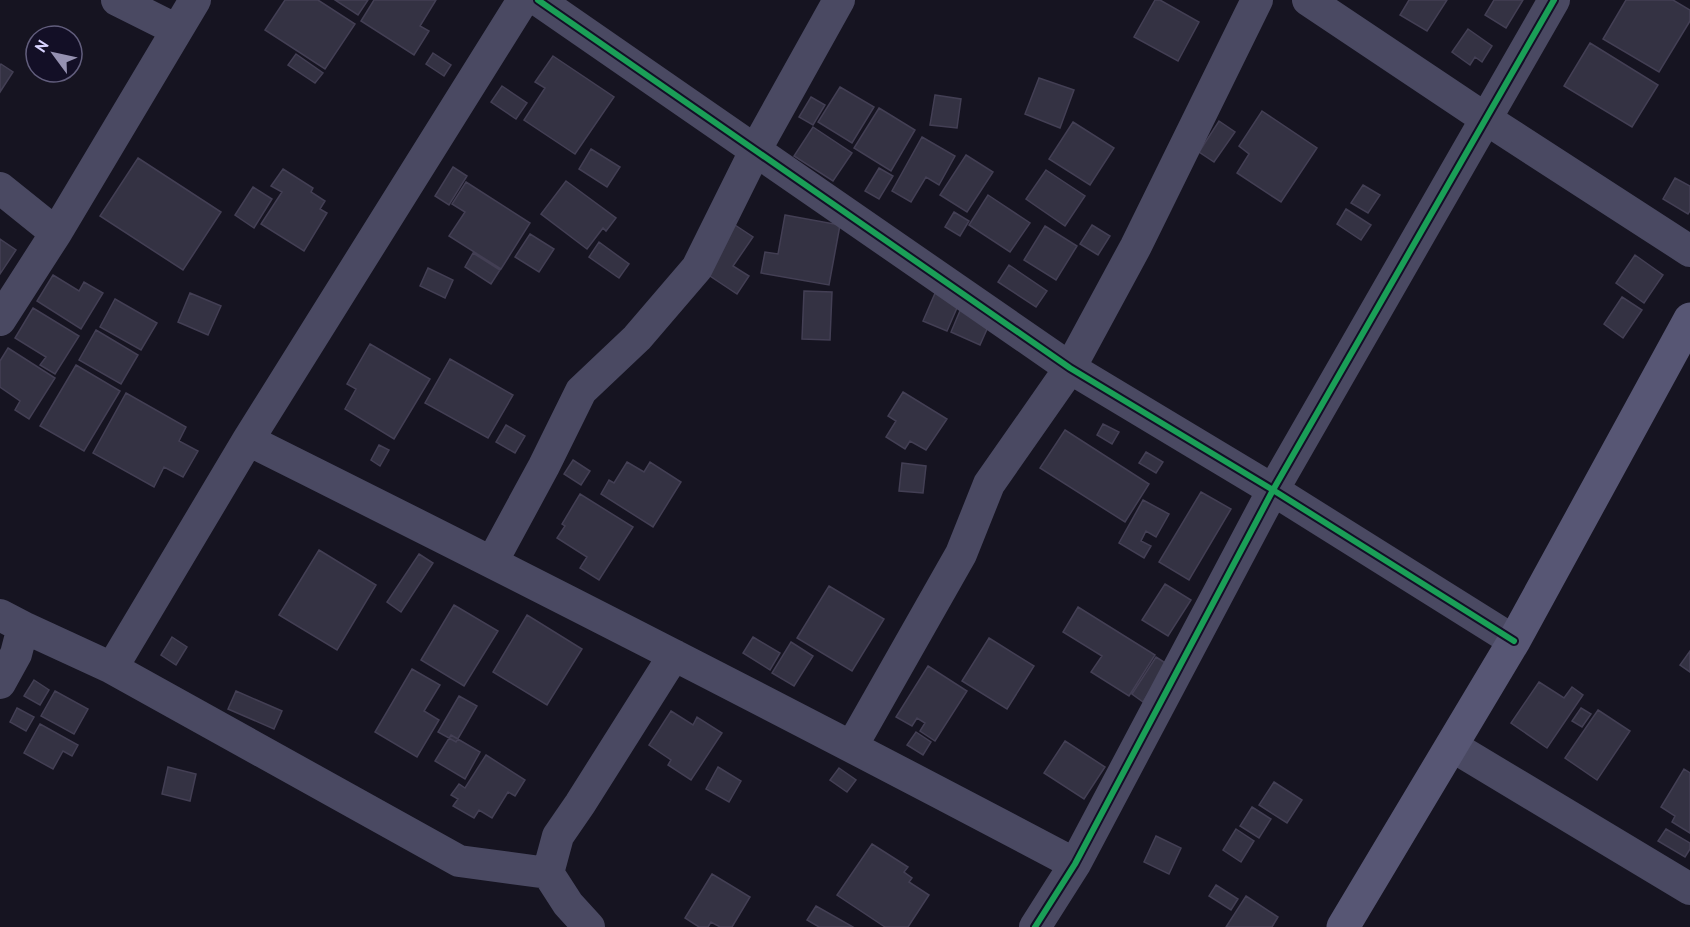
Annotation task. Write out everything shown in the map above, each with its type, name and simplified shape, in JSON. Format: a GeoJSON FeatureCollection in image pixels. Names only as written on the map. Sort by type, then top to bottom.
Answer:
{"type":"FeatureCollection","features":[{"type":"Feature","properties":{"kind":"main road"},"geometry":{"type":"LineString","coordinates":[[1343,927],[1515,641],[1690,319]]}},
{"type":"Feature","properties":{"kind":"street"},"geometry":{"type":"LineString","coordinates":[[117,0],[177,30]]}},
{"type":"Feature","properties":{"kind":"street"},"geometry":{"type":"LineString","coordinates":[[0,320],[56,233],[195,0]]}},
{"type":"Feature","properties":{"kind":"street"},"geometry":{"type":"LineString","coordinates":[[110,667],[112,668],[248,440],[523,0]]}},
{"type":"Feature","properties":{"kind":"street"},"geometry":{"type":"LineString","coordinates":[[538,0],[1070,368],[1274,490],[1515,641]]}},
{"type":"Feature","properties":{"kind":"street"},"geometry":{"type":"LineString","coordinates":[[492,561],[544,466],[581,391],[637,338],[697,268],[756,149],[839,0]]}},
{"type":"Feature","properties":{"kind":"street"},"geometry":{"type":"LineString","coordinates":[[852,746],[961,554],[989,484],[1070,368],[1136,246],[1257,0]]}},
{"type":"Feature","properties":{"kind":"street"},"geometry":{"type":"LineString","coordinates":[[1308,0],[1690,251]]}},
{"type":"Feature","properties":{"kind":"street"},"geometry":{"type":"LineString","coordinates":[[1035,927],[1075,864],[1274,490],[1554,0]]}},
{"type":"Feature","properties":{"kind":"street"},"geometry":{"type":"LineString","coordinates":[[0,188],[56,233]]}},
{"type":"Feature","properties":{"kind":"street"},"geometry":{"type":"LineString","coordinates":[[248,440],[492,561],[852,746],[1075,864]]}},
{"type":"Feature","properties":{"kind":"street"},"geometry":{"type":"LineString","coordinates":[[12,621],[110,667],[459,861],[548,873]]}},
{"type":"Feature","properties":{"kind":"street"},"geometry":{"type":"LineString","coordinates":[[0,683],[16,654],[12,621]]}},
{"type":"Feature","properties":{"kind":"street"},"geometry":{"type":"LineString","coordinates":[[589,927],[568,904],[548,873],[558,836],[674,655]]}},
{"type":"Feature","properties":{"kind":"street"},"geometry":{"type":"LineString","coordinates":[[1452,746],[1690,889]]}},
{"type":"Feature","properties":{"kind":"building"},"geometry":{"type":"Polygon","coordinates":[[[285,0],[318,0],[355,24],[325,69],[265,30],[285,0]]]}},
{"type":"Feature","properties":{"kind":"building"},"geometry":{"type":"Polygon","coordinates":[[[335,0],[368,0],[358,15],[335,0]]]}},
{"type":"Feature","properties":{"kind":"building"},"geometry":{"type":"Polygon","coordinates":[[[374,0],[436,0],[420,26],[429,31],[414,55],[361,21],[374,0]]]}},
{"type":"Feature","properties":{"kind":"building"},"geometry":{"type":"Polygon","coordinates":[[[1155,0],[1160,0],[1199,22],[1178,61],[1134,37],[1155,0]]]}},
{"type":"Feature","properties":{"kind":"building"},"geometry":{"type":"Polygon","coordinates":[[[1409,0],[1447,0],[1427,31],[1400,15],[1409,0]]]}},
{"type":"Feature","properties":{"kind":"building"},"geometry":{"type":"Polygon","coordinates":[[[1494,0],[1523,0],[1506,28],[1485,15],[1494,0]]]}},
{"type":"Feature","properties":{"kind":"building"},"geometry":{"type":"Polygon","coordinates":[[[1626,0],[1673,0],[1690,10],[1690,21],[1659,72],[1603,39],[1626,0]]]}},
{"type":"Feature","properties":{"kind":"building"},"geometry":{"type":"Polygon","coordinates":[[[1468,29],[1492,46],[1482,62],[1475,57],[1470,65],[1452,52],[1468,29]]]}},
{"type":"Feature","properties":{"kind":"building"},"geometry":{"type":"Polygon","coordinates":[[[1590,43],[1658,85],[1632,127],[1564,86],[1590,43]]]}},
{"type":"Feature","properties":{"kind":"building"},"geometry":{"type":"Polygon","coordinates":[[[433,53],[451,65],[444,76],[426,64],[433,53]]]}},
{"type":"Feature","properties":{"kind":"building"},"geometry":{"type":"Polygon","coordinates":[[[296,54],[323,73],[315,83],[288,65],[296,54]]]}},
{"type":"Feature","properties":{"kind":"building"},"geometry":{"type":"Polygon","coordinates":[[[553,56],[614,97],[575,154],[524,120],[545,88],[535,82],[553,56]]]}},
{"type":"Feature","properties":{"kind":"building"},"geometry":{"type":"Polygon","coordinates":[[[1,64],[13,72],[0,92],[0,66],[1,64]]]}},
{"type":"Feature","properties":{"kind":"building"},"geometry":{"type":"Polygon","coordinates":[[[1039,78],[1074,90],[1060,128],[1025,114],[1039,78]]]}},
{"type":"Feature","properties":{"kind":"building"},"geometry":{"type":"Polygon","coordinates":[[[502,86],[527,103],[516,119],[491,102],[502,86]]]}},
{"type":"Feature","properties":{"kind":"building"},"geometry":{"type":"Polygon","coordinates":[[[840,87],[874,107],[852,143],[818,122],[840,87]]]}},
{"type":"Feature","properties":{"kind":"building"},"geometry":{"type":"Polygon","coordinates":[[[935,95],[961,99],[957,128],[930,125],[935,95]]]}},
{"type":"Feature","properties":{"kind":"building"},"geometry":{"type":"Polygon","coordinates":[[[811,97],[825,105],[813,125],[799,117],[811,97]]]}},
{"type":"Feature","properties":{"kind":"building"},"geometry":{"type":"Polygon","coordinates":[[[879,108],[915,130],[891,171],[854,148],[879,108]]]}},
{"type":"Feature","properties":{"kind":"building"},"geometry":{"type":"Polygon","coordinates":[[[1262,111],[1317,148],[1281,202],[1237,173],[1249,154],[1239,146],[1262,111]]]}},
{"type":"Feature","properties":{"kind":"building"},"geometry":{"type":"Polygon","coordinates":[[[1219,121],[1235,132],[1214,162],[1199,152],[1219,121]]]}},
{"type":"Feature","properties":{"kind":"building"},"geometry":{"type":"Polygon","coordinates":[[[1073,122],[1114,148],[1090,185],[1049,159],[1073,122]]]}},
{"type":"Feature","properties":{"kind":"building"},"geometry":{"type":"Polygon","coordinates":[[[813,127],[852,153],[833,181],[794,156],[813,127]]]}},
{"type":"Feature","properties":{"kind":"building"},"geometry":{"type":"Polygon","coordinates":[[[922,137],[955,156],[939,185],[926,177],[911,202],[892,191],[922,137]]]}},
{"type":"Feature","properties":{"kind":"building"},"geometry":{"type":"Polygon","coordinates":[[[591,149],[620,167],[607,187],[579,169],[591,149]]]}},
{"type":"Feature","properties":{"kind":"building"},"geometry":{"type":"Polygon","coordinates":[[[966,155],[993,172],[967,212],[940,195],[966,155]]]}},
{"type":"Feature","properties":{"kind":"building"},"geometry":{"type":"Polygon","coordinates":[[[138,158],[221,212],[183,270],[100,216],[138,158]]]}},
{"type":"Feature","properties":{"kind":"building"},"geometry":{"type":"Polygon","coordinates":[[[453,167],[467,176],[449,205],[435,196],[453,167]]]}},
{"type":"Feature","properties":{"kind":"building"},"geometry":{"type":"Polygon","coordinates":[[[879,168],[893,176],[879,199],[865,191],[879,168]]]}},
{"type":"Feature","properties":{"kind":"building"},"geometry":{"type":"Polygon","coordinates":[[[283,169],[313,188],[311,192],[325,201],[320,209],[327,213],[304,251],[261,224],[282,192],[271,186],[283,169]]]}},
{"type":"Feature","properties":{"kind":"building"},"geometry":{"type":"Polygon","coordinates":[[[1046,170],[1085,196],[1065,226],[1026,199],[1046,170]]]}},
{"type":"Feature","properties":{"kind":"building"},"geometry":{"type":"Polygon","coordinates":[[[1675,178],[1690,186],[1688,214],[1663,199],[1675,178]]]}},
{"type":"Feature","properties":{"kind":"building"},"geometry":{"type":"Polygon","coordinates":[[[566,181],[616,218],[606,231],[603,228],[587,249],[541,214],[566,181]]]}},
{"type":"Feature","properties":{"kind":"building"},"geometry":{"type":"Polygon","coordinates":[[[466,182],[530,223],[501,269],[449,236],[465,212],[452,204],[466,182]]]}},
{"type":"Feature","properties":{"kind":"building"},"geometry":{"type":"Polygon","coordinates":[[[1363,185],[1380,195],[1368,213],[1351,203],[1363,185]]]}},
{"type":"Feature","properties":{"kind":"building"},"geometry":{"type":"Polygon","coordinates":[[[253,187],[272,199],[254,228],[235,215],[253,187]]]}},
{"type":"Feature","properties":{"kind":"building"},"geometry":{"type":"Polygon","coordinates":[[[988,195],[1030,223],[1010,252],[969,225],[988,195]]]}},
{"type":"Feature","properties":{"kind":"building"},"geometry":{"type":"Polygon","coordinates":[[[1346,209],[1371,225],[1361,240],[1337,224],[1346,209]]]}},
{"type":"Feature","properties":{"kind":"building"},"geometry":{"type":"Polygon","coordinates":[[[954,212],[969,221],[960,236],[945,227],[954,212]]]}},
{"type":"Feature","properties":{"kind":"building"},"geometry":{"type":"Polygon","coordinates":[[[785,215],[840,225],[829,285],[761,273],[765,252],[778,254],[785,215]]]}},
{"type":"Feature","properties":{"kind":"building"},"geometry":{"type":"Polygon","coordinates":[[[735,225],[753,237],[733,266],[749,276],[737,294],[704,272],[735,225]]]}},
{"type":"Feature","properties":{"kind":"building"},"geometry":{"type":"Polygon","coordinates":[[[1092,225],[1110,236],[1098,255],[1080,244],[1092,225]]]}},
{"type":"Feature","properties":{"kind":"building"},"geometry":{"type":"Polygon","coordinates":[[[1045,226],[1077,246],[1056,280],[1024,260],[1045,226]]]}},
{"type":"Feature","properties":{"kind":"building"},"geometry":{"type":"Polygon","coordinates":[[[530,234],[554,249],[539,272],[515,257],[530,234]]]}},
{"type":"Feature","properties":{"kind":"building"},"geometry":{"type":"Polygon","coordinates":[[[0,239],[16,250],[0,274],[0,239]]]}},
{"type":"Feature","properties":{"kind":"building"},"geometry":{"type":"Polygon","coordinates":[[[599,242],[629,264],[619,278],[589,257],[599,242]]]}},
{"type":"Feature","properties":{"kind":"building"},"geometry":{"type":"Polygon","coordinates":[[[473,253],[500,270],[491,284],[465,267],[473,253]]]}},
{"type":"Feature","properties":{"kind":"building"},"geometry":{"type":"Polygon","coordinates":[[[1635,255],[1663,275],[1644,303],[1616,283],[1635,255]]]}},
{"type":"Feature","properties":{"kind":"building"},"geometry":{"type":"Polygon","coordinates":[[[1009,265],[1047,291],[1036,307],[998,282],[1009,265]]]}},
{"type":"Feature","properties":{"kind":"building"},"geometry":{"type":"Polygon","coordinates":[[[428,268],[453,280],[445,298],[420,286],[428,268]]]}},
{"type":"Feature","properties":{"kind":"building"},"geometry":{"type":"Polygon","coordinates":[[[53,275],[79,291],[84,282],[103,293],[81,329],[37,301],[53,275]]]}},
{"type":"Feature","properties":{"kind":"building"},"geometry":{"type":"Polygon","coordinates":[[[804,291],[832,292],[830,340],[802,339],[804,291]]]}},
{"type":"Feature","properties":{"kind":"building"},"geometry":{"type":"Polygon","coordinates":[[[936,291],[960,301],[947,331],[923,321],[936,291]]]}},
{"type":"Feature","properties":{"kind":"building"},"geometry":{"type":"Polygon","coordinates":[[[190,293],[221,306],[208,335],[178,322],[190,293]]]}},
{"type":"Feature","properties":{"kind":"building"},"geometry":{"type":"Polygon","coordinates":[[[1622,297],[1642,310],[1623,338],[1604,324],[1622,297]]]}},
{"type":"Feature","properties":{"kind":"building"},"geometry":{"type":"Polygon","coordinates":[[[115,299],[157,323],[141,350],[100,327],[115,299]]]}},
{"type":"Feature","properties":{"kind":"building"},"geometry":{"type":"Polygon","coordinates":[[[962,306],[992,318],[980,345],[951,332],[962,306]]]}},
{"type":"Feature","properties":{"kind":"building"},"geometry":{"type":"Polygon","coordinates":[[[33,308],[79,336],[55,374],[40,365],[46,357],[15,338],[33,308]]]}},
{"type":"Feature","properties":{"kind":"building"},"geometry":{"type":"Polygon","coordinates":[[[96,330],[138,355],[121,384],[79,360],[96,330]]]}},
{"type":"Feature","properties":{"kind":"building"},"geometry":{"type":"Polygon","coordinates":[[[370,344],[430,379],[394,439],[345,409],[356,389],[347,384],[370,344]]]}},
{"type":"Feature","properties":{"kind":"building"},"geometry":{"type":"Polygon","coordinates":[[[8,348],[55,378],[29,419],[15,410],[20,401],[0,387],[0,361],[8,348]]]}},
{"type":"Feature","properties":{"kind":"building"},"geometry":{"type":"Polygon","coordinates":[[[450,359],[513,395],[488,438],[425,403],[450,359]]]}},
{"type":"Feature","properties":{"kind":"building"},"geometry":{"type":"Polygon","coordinates":[[[76,365],[120,391],[84,451],[40,426],[76,365]]]}},
{"type":"Feature","properties":{"kind":"building"},"geometry":{"type":"Polygon","coordinates":[[[903,392],[947,419],[926,450],[910,441],[905,449],[886,437],[896,421],[888,416],[903,392]]]}},
{"type":"Feature","properties":{"kind":"building"},"geometry":{"type":"Polygon","coordinates":[[[126,393],[186,427],[179,441],[198,451],[183,477],[164,467],[154,487],[93,453],[126,393]]]}},
{"type":"Feature","properties":{"kind":"building"},"geometry":{"type":"Polygon","coordinates":[[[1103,424],[1119,432],[1112,444],[1097,435],[1103,424]]]}},
{"type":"Feature","properties":{"kind":"building"},"geometry":{"type":"Polygon","coordinates":[[[506,425],[525,436],[515,453],[496,442],[506,425]]]}},
{"type":"Feature","properties":{"kind":"building"},"geometry":{"type":"Polygon","coordinates":[[[1065,430],[1149,484],[1125,522],[1040,468],[1065,430]]]}},
{"type":"Feature","properties":{"kind":"building"},"geometry":{"type":"Polygon","coordinates":[[[379,445],[389,450],[380,466],[371,460],[379,445]]]}},
{"type":"Feature","properties":{"kind":"building"},"geometry":{"type":"Polygon","coordinates":[[[1146,452],[1163,462],[1156,473],[1139,463],[1146,452]]]}},
{"type":"Feature","properties":{"kind":"building"},"geometry":{"type":"Polygon","coordinates":[[[573,460],[590,471],[581,485],[564,474],[573,460]]]}},
{"type":"Feature","properties":{"kind":"building"},"geometry":{"type":"Polygon","coordinates":[[[627,462],[644,472],[650,462],[681,482],[653,527],[601,494],[609,480],[614,483],[627,462]]]}},
{"type":"Feature","properties":{"kind":"building"},"geometry":{"type":"Polygon","coordinates":[[[902,463],[926,466],[923,493],[899,491],[902,463]]]}},
{"type":"Feature","properties":{"kind":"building"},"geometry":{"type":"Polygon","coordinates":[[[1201,492],[1231,509],[1189,580],[1159,562],[1201,492]]]}},
{"type":"Feature","properties":{"kind":"building"},"geometry":{"type":"Polygon","coordinates":[[[580,494],[633,527],[599,580],[580,568],[587,557],[557,538],[565,526],[562,524],[580,494]]]}},
{"type":"Feature","properties":{"kind":"building"},"geometry":{"type":"Polygon","coordinates":[[[1143,500],[1169,514],[1156,537],[1146,531],[1141,541],[1151,546],[1144,558],[1119,543],[1143,500]]]}},
{"type":"Feature","properties":{"kind":"building"},"geometry":{"type":"Polygon","coordinates":[[[319,550],[376,585],[337,650],[279,615],[319,550]]]}},
{"type":"Feature","properties":{"kind":"building"},"geometry":{"type":"Polygon","coordinates":[[[419,554],[433,563],[401,612],[387,602],[419,554]]]}},
{"type":"Feature","properties":{"kind":"building"},"geometry":{"type":"Polygon","coordinates":[[[1165,584],[1191,600],[1168,636],[1142,620],[1165,584]]]}},
{"type":"Feature","properties":{"kind":"building"},"geometry":{"type":"Polygon","coordinates":[[[829,586],[884,619],[852,671],[797,638],[829,586]]]}},
{"type":"Feature","properties":{"kind":"building"},"geometry":{"type":"Polygon","coordinates":[[[454,605],[498,631],[464,686],[421,660],[454,605]]]}},
{"type":"Feature","properties":{"kind":"building"},"geometry":{"type":"Polygon","coordinates":[[[1078,607],[1155,655],[1129,696],[1091,672],[1102,656],[1063,632],[1078,607]]]}},
{"type":"Feature","properties":{"kind":"building"},"geometry":{"type":"Polygon","coordinates":[[[527,615],[582,649],[547,705],[493,672],[527,615]]]}},
{"type":"Feature","properties":{"kind":"building"},"geometry":{"type":"Polygon","coordinates":[[[172,637],[187,647],[176,665],[161,655],[172,637]]]}},
{"type":"Feature","properties":{"kind":"building"},"geometry":{"type":"Polygon","coordinates":[[[753,637],[780,653],[770,670],[743,653],[753,637]]]}},
{"type":"Feature","properties":{"kind":"building"},"geometry":{"type":"Polygon","coordinates":[[[989,638],[1034,666],[1007,709],[962,681],[989,638]]]}},
{"type":"Feature","properties":{"kind":"building"},"geometry":{"type":"Polygon","coordinates":[[[791,642],[813,656],[794,686],[772,673],[791,642]]]}},
{"type":"Feature","properties":{"kind":"building"},"geometry":{"type":"Polygon","coordinates":[[[1690,651],[1690,672],[1680,665],[1690,651]]]}},
{"type":"Feature","properties":{"kind":"building"},"geometry":{"type":"Polygon","coordinates":[[[1156,657],[1167,664],[1143,702],[1132,694],[1156,657]]]}},
{"type":"Feature","properties":{"kind":"building"},"geometry":{"type":"Polygon","coordinates":[[[928,666],[967,691],[935,741],[920,731],[925,723],[917,718],[912,726],[896,717],[928,666]]]}},
{"type":"Feature","properties":{"kind":"building"},"geometry":{"type":"Polygon","coordinates":[[[412,669],[440,685],[424,711],[439,720],[417,757],[375,732],[412,669]]]}},
{"type":"Feature","properties":{"kind":"building"},"geometry":{"type":"Polygon","coordinates":[[[34,680],[49,690],[40,705],[24,696],[34,680]]]}},
{"type":"Feature","properties":{"kind":"building"},"geometry":{"type":"Polygon","coordinates":[[[1539,682],[1564,698],[1572,687],[1583,695],[1547,748],[1511,723],[1539,682]]]}},
{"type":"Feature","properties":{"kind":"building"},"geometry":{"type":"Polygon","coordinates":[[[55,691],[88,709],[74,734],[41,716],[55,691]]]}},
{"type":"Feature","properties":{"kind":"building"},"geometry":{"type":"Polygon","coordinates":[[[236,691],[282,711],[274,729],[228,709],[236,691]]]}},
{"type":"Feature","properties":{"kind":"building"},"geometry":{"type":"Polygon","coordinates":[[[459,696],[477,706],[456,742],[438,732],[459,696]]]}},
{"type":"Feature","properties":{"kind":"building"},"geometry":{"type":"Polygon","coordinates":[[[17,708],[34,717],[26,731],[10,722],[17,708]]]}},
{"type":"Feature","properties":{"kind":"building"},"geometry":{"type":"Polygon","coordinates":[[[1581,708],[1591,714],[1582,727],[1572,721],[1581,708]]]}},
{"type":"Feature","properties":{"kind":"building"},"geometry":{"type":"Polygon","coordinates":[[[1598,710],[1630,731],[1597,780],[1565,758],[1598,710]]]}},
{"type":"Feature","properties":{"kind":"building"},"geometry":{"type":"Polygon","coordinates":[[[671,711],[693,725],[697,717],[722,733],[691,780],[668,765],[671,760],[649,745],[671,711]]]}},
{"type":"Feature","properties":{"kind":"building"},"geometry":{"type":"Polygon","coordinates":[[[40,724],[78,745],[72,756],[63,751],[53,769],[24,753],[40,724]]]}},
{"type":"Feature","properties":{"kind":"building"},"geometry":{"type":"Polygon","coordinates":[[[916,732],[931,742],[923,755],[907,745],[916,732]]]}},
{"type":"Feature","properties":{"kind":"building"},"geometry":{"type":"Polygon","coordinates":[[[451,735],[480,752],[465,779],[435,761],[451,735]]]}},
{"type":"Feature","properties":{"kind":"building"},"geometry":{"type":"Polygon","coordinates":[[[1065,741],[1105,767],[1084,799],[1044,773],[1065,741]]]}},
{"type":"Feature","properties":{"kind":"building"},"geometry":{"type":"Polygon","coordinates":[[[486,755],[525,780],[515,796],[508,792],[492,818],[479,810],[474,818],[453,806],[458,799],[451,795],[459,784],[465,788],[486,755]]]}},
{"type":"Feature","properties":{"kind":"building"},"geometry":{"type":"Polygon","coordinates":[[[168,767],[196,774],[190,801],[162,794],[168,767]]]}},
{"type":"Feature","properties":{"kind":"building"},"geometry":{"type":"Polygon","coordinates":[[[718,767],[741,781],[729,802],[706,789],[718,767]]]}},
{"type":"Feature","properties":{"kind":"building"},"geometry":{"type":"Polygon","coordinates":[[[839,768],[856,780],[847,792],[830,780],[839,768]]]}},
{"type":"Feature","properties":{"kind":"building"},"geometry":{"type":"Polygon","coordinates":[[[1684,769],[1690,773],[1690,833],[1672,822],[1675,816],[1661,807],[1684,769]]]}},
{"type":"Feature","properties":{"kind":"building"},"geometry":{"type":"Polygon","coordinates":[[[1274,782],[1302,800],[1287,823],[1259,805],[1274,782]]]}},
{"type":"Feature","properties":{"kind":"building"},"geometry":{"type":"Polygon","coordinates":[[[1252,807],[1271,819],[1259,838],[1240,826],[1252,807]]]}},
{"type":"Feature","properties":{"kind":"building"},"geometry":{"type":"Polygon","coordinates":[[[1236,829],[1254,841],[1241,862],[1223,850],[1236,829]]]}},
{"type":"Feature","properties":{"kind":"building"},"geometry":{"type":"Polygon","coordinates":[[[1666,829],[1690,843],[1690,849],[1685,857],[1658,841],[1666,829]]]}},
{"type":"Feature","properties":{"kind":"building"},"geometry":{"type":"Polygon","coordinates":[[[1156,836],[1181,848],[1169,874],[1144,862],[1156,836]]]}},
{"type":"Feature","properties":{"kind":"building"},"geometry":{"type":"Polygon","coordinates":[[[872,844],[908,867],[904,872],[912,878],[909,882],[929,895],[908,927],[885,927],[837,895],[872,844]]]}},
{"type":"Feature","properties":{"kind":"building"},"geometry":{"type":"Polygon","coordinates":[[[712,874],[750,897],[732,927],[720,927],[711,922],[708,927],[699,927],[685,918],[712,874]]]}},
{"type":"Feature","properties":{"kind":"building"},"geometry":{"type":"Polygon","coordinates":[[[1216,885],[1238,899],[1231,910],[1209,896],[1216,885]]]}},
{"type":"Feature","properties":{"kind":"building"},"geometry":{"type":"Polygon","coordinates":[[[1246,896],[1278,917],[1272,927],[1226,927],[1246,896]]]}},
{"type":"Feature","properties":{"kind":"building"},"geometry":{"type":"Polygon","coordinates":[[[816,906],[853,927],[819,927],[807,920],[816,906]]]}},
{"type":"Feature","properties":{"kind":"cycle path"},"geometry":{"type":"LineString","coordinates":[[538,0],[1070,368],[1273,490],[1514,641]]}},
{"type":"Feature","properties":{"kind":"cycle path"},"geometry":{"type":"LineString","coordinates":[[1035,927],[1075,864],[1273,490],[1554,0]]}}]}
